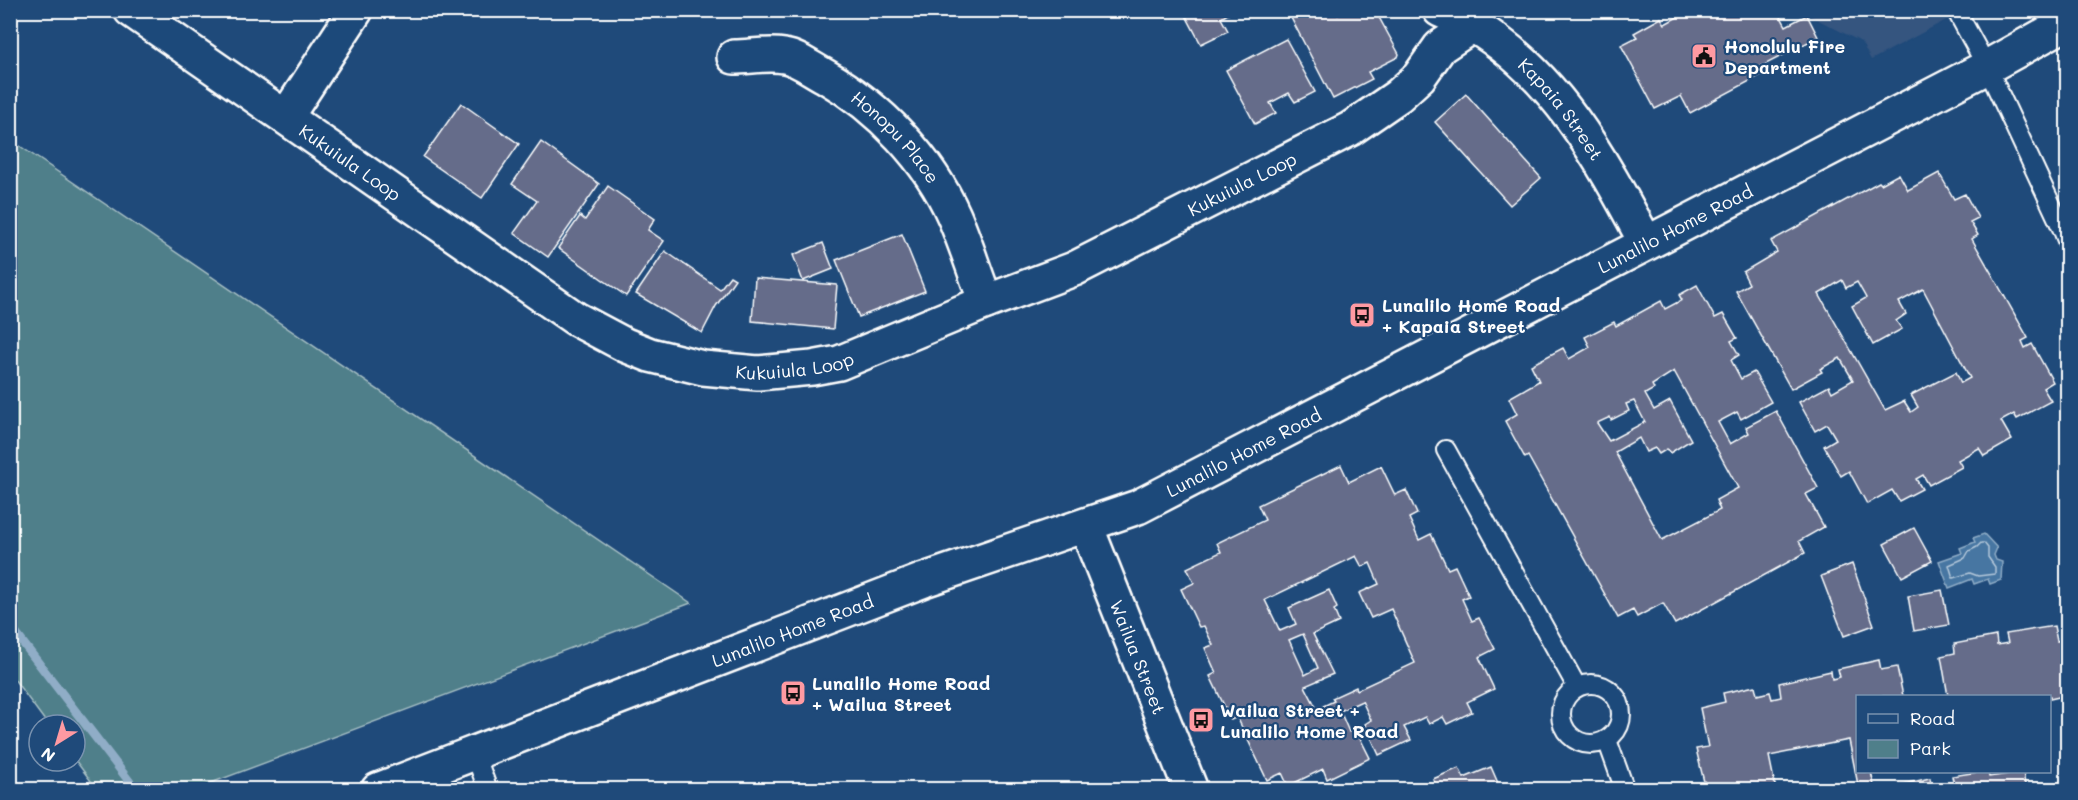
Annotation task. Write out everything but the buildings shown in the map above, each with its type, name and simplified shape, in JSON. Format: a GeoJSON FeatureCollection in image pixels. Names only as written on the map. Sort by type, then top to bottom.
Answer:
{"type":"FeatureCollection","features":[{"type":"Feature","properties":{"kind":"street","name":"Kukuiula Loop"},"geometry":{"type":"LineString","coordinates":[[131,10],[576,319],[625,345],[676,362],[703,368],[758,373],[840,363],[986,302],[1074,269],[1350,129],[1398,96],[1419,76],[1440,47],[1473,25]]}},
{"type":"Feature","properties":{"kind":"street"},"geometry":{"type":"LineString","coordinates":[[286,117],[356,10]]}},
{"type":"Feature","properties":{"kind":"street","name":"Kapaia Street"},"geometry":{"type":"LineString","coordinates":[[1440,10],[1473,25],[1506,48],[1559,101],[1582,130],[1602,161],[1646,243]]}},
{"type":"Feature","properties":{"kind":"street","name":"Lunalilo Home Road"},"geometry":{"type":"LineString","coordinates":[[378,789],[475,754],[924,580],[1138,507],[1987,67],[2067,22]]}},
{"type":"Feature","properties":{"kind":"street","name":"Honopu Place"},"geometry":{"type":"LineString","coordinates":[[734,57],[785,56],[854,94],[893,129],[927,170],[941,192],[953,215],[986,302]]}},
{"type":"Feature","properties":{"kind":"street","name":"Wailua Street"},"geometry":{"type":"LineString","coordinates":[[1086,525],[1191,789]]}},
{"type":"Feature","properties":{"kind":"lane"},"geometry":{"type":"LineString","coordinates":[[1956,10],[1987,67],[2067,243]]}},
{"type":"Feature","properties":{"kind":"lane"},"geometry":{"type":"LineString","coordinates":[[1446,450],[1576,687]]}},
{"type":"Feature","properties":{"kind":"lane"},"geometry":{"type":"LineString","coordinates":[[1597,684],[1607,688],[1620,704],[1620,724],[1607,740],[1588,743],[1571,736],[1565,729],[1561,710],[1569,693],[1576,687],[1597,684]]}},
{"type":"Feature","properties":{"kind":"lane"},"geometry":{"type":"LineString","coordinates":[[1607,740],[1625,789]]}},
{"type":"Feature","properties":{"kind":"lane"},"geometry":{"type":"LineString","coordinates":[[475,754],[488,789]]}},
{"type":"Feature","properties":{"kind":"shaded area"},"geometry":{"type":"Polygon","coordinates":[[[1801,11],[1963,11],[1871,60],[1861,42],[1801,11]]]}},
{"type":"Feature","properties":{"kind":"green space"},"geometry":{"type":"Polygon","coordinates":[[[11,140],[691,603],[195,789],[97,789],[85,773],[87,773],[87,713],[39,713],[11,675],[11,140]]]}},
{"type":"Feature","properties":{"kind":"water"},"geometry":{"type":"Polygon","coordinates":[[[1984,534],[1997,548],[1994,555],[1996,560],[2002,562],[2001,580],[1990,584],[1988,579],[1974,584],[1972,579],[1949,588],[1939,561],[1962,553],[1960,548],[1975,542],[1973,538],[1984,534]]]}},
{"type":"Feature","properties":{"kind":"waterway"},"geometry":{"type":"LineString","coordinates":[[10,626],[136,790]]}},
{"type":"Feature","properties":{"kind":"place","name":"Honolulu Fire Department"},"geometry":{"type":"Point","coordinates":[1704,56]}},
{"type":"Feature","properties":{"kind":"place","name":"Lunalilo Home Road + Kapaia Street"},"geometry":{"type":"Point","coordinates":[1362,315]}},
{"type":"Feature","properties":{"kind":"place","name":"Lunalilo Home Road + Wailua Street"},"geometry":{"type":"Point","coordinates":[793,693]}},
{"type":"Feature","properties":{"kind":"place","name":"Wailua Street + Lunalilo Home Road"},"geometry":{"type":"Point","coordinates":[1201,720]}}]}
